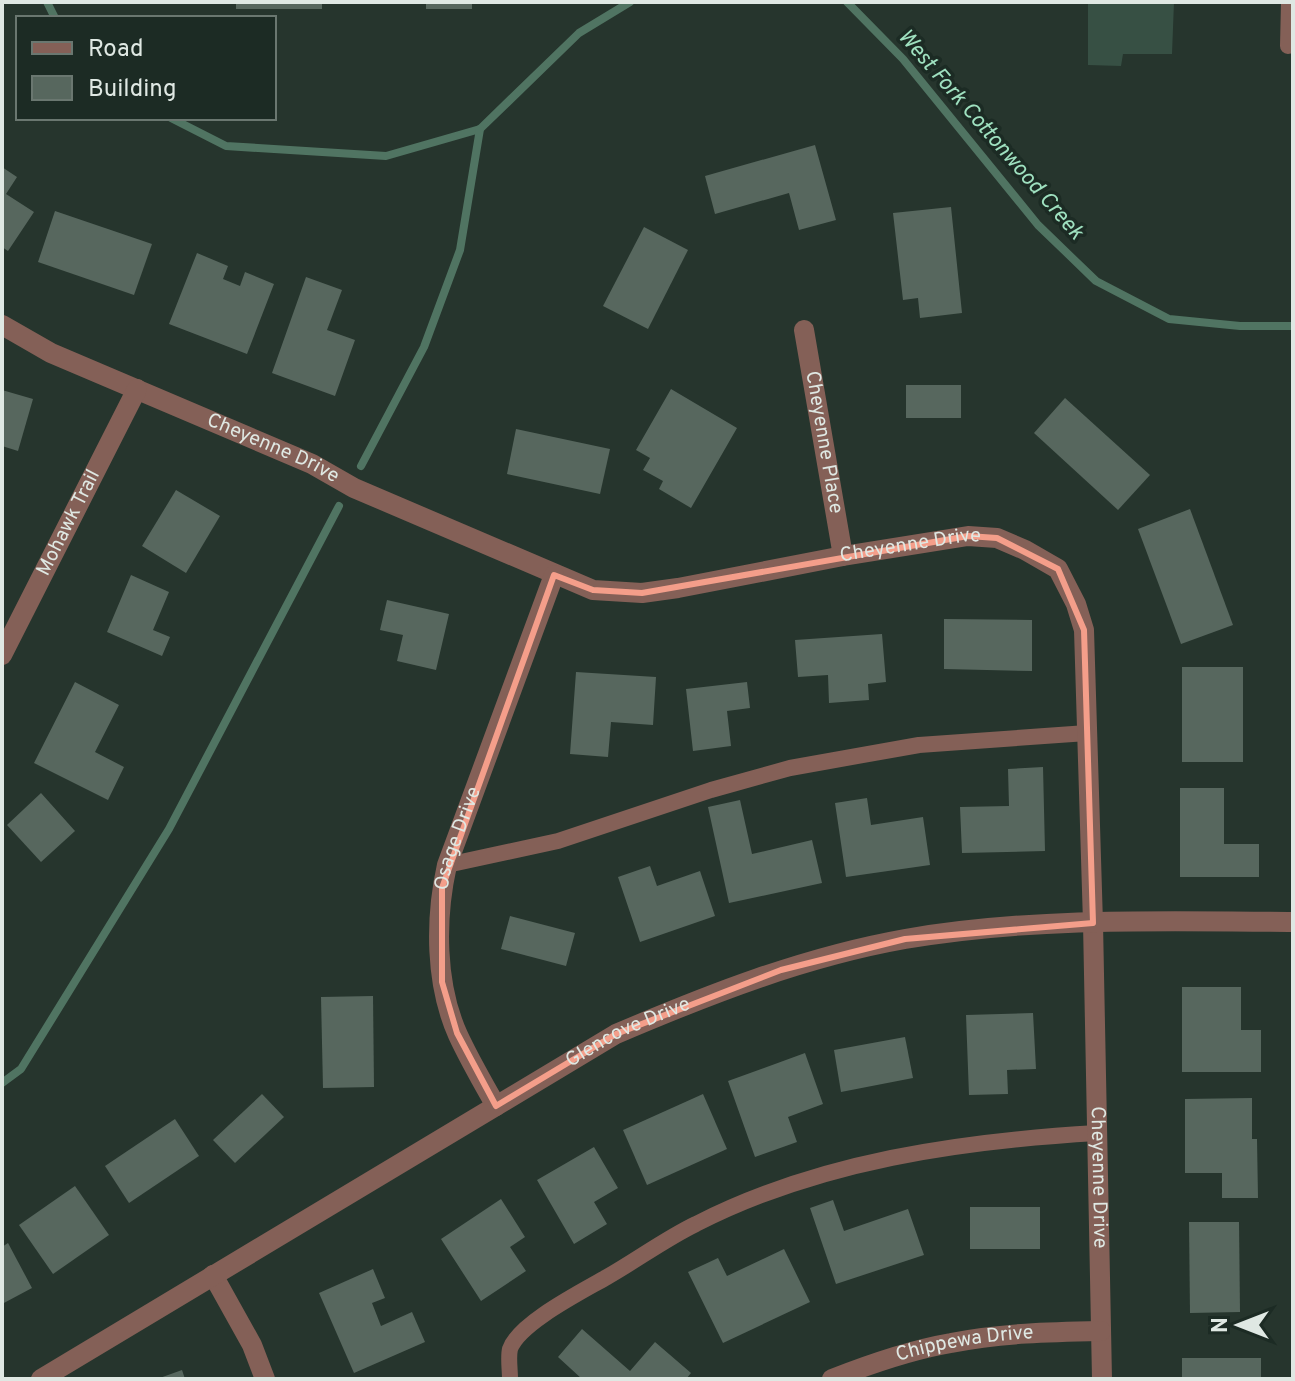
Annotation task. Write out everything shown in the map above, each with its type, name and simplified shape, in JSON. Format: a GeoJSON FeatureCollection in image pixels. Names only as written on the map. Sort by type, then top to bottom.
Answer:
{"type":"FeatureCollection","features":[{"type":"Feature","properties":{"kind":"street","name":"Cheyenne Drive"},"geometry":{"type":"LineString","coordinates":[[2,325],[51,353],[312,464],[354,488],[593,590],[642,593],[968,536],[997,538],[1058,569],[1076,604],[1084,630],[1102,1379]]}},
{"type":"Feature","properties":{"kind":"street","name":"Cheyenne Place"},"geometry":{"type":"LineString","coordinates":[[804,330],[843,556]]}},
{"type":"Feature","properties":{"kind":"street","name":"Mohawk Trail"},"geometry":{"type":"LineString","coordinates":[[2,655],[137,389]]}},
{"type":"Feature","properties":{"kind":"street","name":"Osage Drive"},"geometry":{"type":"LineString","coordinates":[[496,1106],[457,1033],[442,982],[439,931],[442,888],[447,865],[554,575]]}},
{"type":"Feature","properties":{"kind":"street","name":"Glencove Drive"},"geometry":{"type":"LineString","coordinates":[[43,1379],[616,1034],[717,991],[781,970],[905,939],[992,927],[1293,922]]}},
{"type":"Feature","properties":{"kind":"street"},"geometry":{"type":"LineString","coordinates":[[213,1275],[252,1345],[265,1379]]}},
{"type":"Feature","properties":{"kind":"street","name":"Chippewa Drive"},"geometry":{"type":"LineString","coordinates":[[832,1379],[878,1361],[950,1343],[1022,1333],[1101,1331]]}},
{"type":"Feature","properties":{"kind":"lane"},"geometry":{"type":"LineString","coordinates":[[1288,46],[1289,2]]}},
{"type":"Feature","properties":{"kind":"lane"},"geometry":{"type":"LineString","coordinates":[[447,865],[558,841],[711,790],[790,768],[919,745],[1087,733]]}},
{"type":"Feature","properties":{"kind":"lane"},"geometry":{"type":"LineString","coordinates":[[510,1379],[510,1350],[519,1335],[550,1310],[695,1224],[748,1201],[797,1181],[915,1153],[1025,1137],[1097,1133]]}},
{"type":"Feature","properties":{"kind":"highlighted area"},"geometry":{"type":"Polygon","coordinates":[[[968,536],[997,538],[1058,569],[1084,630],[1093,923],[905,939],[781,970],[616,1034],[496,1106],[457,1033],[442,982],[442,888],[554,575],[593,590],[642,593],[968,536]]]}},
{"type":"Feature","properties":{"kind":"green space"},"geometry":{"type":"Polygon","coordinates":[[[1088,2],[1174,2],[1172,54],[1123,54],[1121,66],[1088,65],[1088,2]]]}},
{"type":"Feature","properties":{"kind":"building"},"geometry":{"type":"Polygon","coordinates":[[[236,2],[322,2],[322,9],[236,9],[236,2]]]}},
{"type":"Feature","properties":{"kind":"building"},"geometry":{"type":"Polygon","coordinates":[[[426,2],[472,2],[472,9],[426,9],[426,2]]]}},
{"type":"Feature","properties":{"kind":"building"},"geometry":{"type":"Polygon","coordinates":[[[815,145],[836,220],[799,230],[789,193],[715,214],[705,176],[815,145]]]}},
{"type":"Feature","properties":{"kind":"building"},"geometry":{"type":"Polygon","coordinates":[[[2,167],[17,177],[6,194],[34,212],[8,251],[2,247],[2,167]]]}},
{"type":"Feature","properties":{"kind":"building"},"geometry":{"type":"Polygon","coordinates":[[[951,207],[962,313],[920,318],[918,298],[903,300],[893,213],[951,207]]]}},
{"type":"Feature","properties":{"kind":"building"},"geometry":{"type":"Polygon","coordinates":[[[55,211],[152,244],[134,295],[38,262],[55,211]]]}},
{"type":"Feature","properties":{"kind":"building"},"geometry":{"type":"Polygon","coordinates":[[[644,227],[688,250],[648,329],[603,306],[644,227]]]}},
{"type":"Feature","properties":{"kind":"building"},"geometry":{"type":"Polygon","coordinates":[[[197,253],[228,266],[223,279],[240,286],[245,272],[274,284],[247,354],[169,324],[197,253]]]}},
{"type":"Feature","properties":{"kind":"building"},"geometry":{"type":"Polygon","coordinates":[[[306,277],[342,290],[327,330],[355,340],[335,396],[272,373],[306,277]]]}},
{"type":"Feature","properties":{"kind":"building"},"geometry":{"type":"Polygon","coordinates":[[[906,385],[961,385],[961,418],[906,418],[906,385]]]}},
{"type":"Feature","properties":{"kind":"building"},"geometry":{"type":"Polygon","coordinates":[[[671,389],[737,428],[691,508],[659,489],[663,481],[643,470],[650,458],[636,450],[671,389]]]}},
{"type":"Feature","properties":{"kind":"building"},"geometry":{"type":"Polygon","coordinates":[[[2,390],[33,399],[18,451],[2,446],[2,390]]]}},
{"type":"Feature","properties":{"kind":"building"},"geometry":{"type":"Polygon","coordinates":[[[1065,398],[1150,475],[1118,510],[1034,433],[1065,398]]]}},
{"type":"Feature","properties":{"kind":"building"},"geometry":{"type":"Polygon","coordinates":[[[516,429],[610,449],[600,494],[507,474],[516,429]]]}},
{"type":"Feature","properties":{"kind":"building"},"geometry":{"type":"Polygon","coordinates":[[[176,490],[220,516],[186,573],[142,546],[176,490]]]}},
{"type":"Feature","properties":{"kind":"building"},"geometry":{"type":"Polygon","coordinates":[[[1190,509],[1233,625],[1181,644],[1138,529],[1190,509]]]}},
{"type":"Feature","properties":{"kind":"building"},"geometry":{"type":"Polygon","coordinates":[[[131,575],[169,592],[153,630],[170,637],[162,656],[107,632],[131,575]]]}},
{"type":"Feature","properties":{"kind":"building"},"geometry":{"type":"Polygon","coordinates":[[[387,600],[449,614],[436,670],[397,661],[403,635],[380,630],[387,600]]]}},
{"type":"Feature","properties":{"kind":"building"},"geometry":{"type":"Polygon","coordinates":[[[944,619],[1032,620],[1032,671],[944,669],[944,619]]]}},
{"type":"Feature","properties":{"kind":"building"},"geometry":{"type":"Polygon","coordinates":[[[882,634],[886,682],[868,684],[869,700],[829,703],[828,675],[798,677],[795,640],[882,634]]]}},
{"type":"Feature","properties":{"kind":"building"},"geometry":{"type":"Polygon","coordinates":[[[1182,667],[1243,667],[1243,762],[1182,762],[1182,667]]]}},
{"type":"Feature","properties":{"kind":"building"},"geometry":{"type":"Polygon","coordinates":[[[576,672],[656,677],[653,725],[611,722],[608,757],[570,754],[576,672]]]}},
{"type":"Feature","properties":{"kind":"building"},"geometry":{"type":"Polygon","coordinates":[[[75,682],[119,705],[95,752],[124,767],[108,800],[34,763],[75,682]]]}},
{"type":"Feature","properties":{"kind":"building"},"geometry":{"type":"Polygon","coordinates":[[[747,682],[750,708],[727,711],[731,746],[693,751],[686,689],[747,682]]]}},
{"type":"Feature","properties":{"kind":"building"},"geometry":{"type":"Polygon","coordinates":[[[1043,767],[1045,851],[962,853],[960,807],[1009,806],[1008,769],[1043,767]]]}},
{"type":"Feature","properties":{"kind":"building"},"geometry":{"type":"Polygon","coordinates":[[[1180,788],[1224,788],[1224,844],[1259,844],[1259,877],[1180,877],[1180,788]]]}},
{"type":"Feature","properties":{"kind":"building"},"geometry":{"type":"Polygon","coordinates":[[[41,793],[75,831],[41,862],[7,825],[41,793]]]}},
{"type":"Feature","properties":{"kind":"building"},"geometry":{"type":"Polygon","coordinates":[[[867,798],[871,825],[923,817],[930,865],[846,877],[835,803],[867,798]]]}},
{"type":"Feature","properties":{"kind":"building"},"geometry":{"type":"Polygon","coordinates":[[[740,800],[752,854],[812,840],[822,883],[729,903],[708,807],[740,800]]]}},
{"type":"Feature","properties":{"kind":"building"},"geometry":{"type":"Polygon","coordinates":[[[650,866],[657,886],[700,871],[715,916],[640,942],[618,877],[650,866]]]}},
{"type":"Feature","properties":{"kind":"building"},"geometry":{"type":"Polygon","coordinates":[[[510,916],[575,933],[566,966],[501,949],[510,916]]]}},
{"type":"Feature","properties":{"kind":"building"},"geometry":{"type":"Polygon","coordinates":[[[1182,987],[1241,987],[1241,1030],[1261,1030],[1261,1072],[1182,1072],[1182,987]]]}},
{"type":"Feature","properties":{"kind":"building"},"geometry":{"type":"Polygon","coordinates":[[[373,996],[374,1087],[323,1088],[321,997],[373,996]]]}},
{"type":"Feature","properties":{"kind":"building"},"geometry":{"type":"Polygon","coordinates":[[[1033,1013],[1036,1069],[1007,1070],[1008,1094],[969,1095],[966,1015],[1033,1013]]]}},
{"type":"Feature","properties":{"kind":"building"},"geometry":{"type":"Polygon","coordinates":[[[905,1037],[913,1078],[841,1092],[834,1050],[905,1037]]]}},
{"type":"Feature","properties":{"kind":"building"},"geometry":{"type":"Polygon","coordinates":[[[805,1053],[823,1104],[788,1117],[797,1142],[755,1157],[728,1081],[805,1053]]]}},
{"type":"Feature","properties":{"kind":"building"},"geometry":{"type":"Polygon","coordinates":[[[262,1094],[284,1117],[235,1163],[213,1140],[262,1094]]]}},
{"type":"Feature","properties":{"kind":"building"},"geometry":{"type":"Polygon","coordinates":[[[703,1094],[727,1149],[647,1185],[623,1130],[703,1094]]]}},
{"type":"Feature","properties":{"kind":"building"},"geometry":{"type":"Polygon","coordinates":[[[1252,1098],[1252,1139],[1257,1139],[1258,1198],[1222,1198],[1222,1173],[1185,1173],[1185,1099],[1252,1098]]]}},
{"type":"Feature","properties":{"kind":"building"},"geometry":{"type":"Polygon","coordinates":[[[175,1119],[199,1156],[129,1203],[105,1166],[175,1119]]]}},
{"type":"Feature","properties":{"kind":"building"},"geometry":{"type":"Polygon","coordinates":[[[594,1147],[618,1188],[594,1202],[607,1224],[574,1244],[537,1180],[594,1147]]]}},
{"type":"Feature","properties":{"kind":"building"},"geometry":{"type":"Polygon","coordinates":[[[75,1186],[109,1235],[53,1274],[19,1225],[75,1186]]]}},
{"type":"Feature","properties":{"kind":"building"},"geometry":{"type":"Polygon","coordinates":[[[501,1199],[525,1237],[510,1247],[526,1271],[481,1301],[441,1239],[501,1199]]]}},
{"type":"Feature","properties":{"kind":"building"},"geometry":{"type":"Polygon","coordinates":[[[833,1200],[844,1231],[908,1209],[924,1255],[836,1284],[810,1208],[833,1200]]]}},
{"type":"Feature","properties":{"kind":"building"},"geometry":{"type":"Polygon","coordinates":[[[970,1207],[1040,1207],[1040,1249],[970,1249],[970,1207]]]}},
{"type":"Feature","properties":{"kind":"building"},"geometry":{"type":"Polygon","coordinates":[[[1189,1222],[1239,1222],[1240,1312],[1190,1313],[1189,1222]]]}},
{"type":"Feature","properties":{"kind":"building"},"geometry":{"type":"Polygon","coordinates":[[[8,1243],[32,1288],[2,1304],[2,1247],[8,1243]]]}},
{"type":"Feature","properties":{"kind":"building"},"geometry":{"type":"Polygon","coordinates":[[[784,1249],[810,1302],[723,1343],[688,1272],[718,1258],[727,1276],[784,1249]]]}},
{"type":"Feature","properties":{"kind":"building"},"geometry":{"type":"Polygon","coordinates":[[[373,1269],[385,1298],[372,1303],[381,1326],[412,1312],[425,1342],[354,1373],[319,1293],[373,1269]]]}},
{"type":"Feature","properties":{"kind":"building"},"geometry":{"type":"Polygon","coordinates":[[[582,1329],[630,1371],[655,1342],[691,1373],[686,1379],[582,1379],[558,1357],[582,1329]]]}},
{"type":"Feature","properties":{"kind":"building"},"geometry":{"type":"Polygon","coordinates":[[[1182,1358],[1261,1358],[1261,1379],[1182,1379],[1182,1358]]]}},
{"type":"Feature","properties":{"kind":"building"},"geometry":{"type":"Polygon","coordinates":[[[182,1370],[185,1379],[157,1379],[182,1370]]]}},
{"type":"Feature","properties":{"kind":"waterway","name":"West Fork Cottonwood Creek"},"geometry":{"type":"LineString","coordinates":[[47,2],[54,16]]}},
{"type":"Feature","properties":{"kind":"waterway","name":"West Fork Cottonwood Creek"},"geometry":{"type":"LineString","coordinates":[[175,120],[226,146],[386,156],[480,129],[579,33],[630,2]]}},
{"type":"Feature","properties":{"kind":"waterway","name":"West Fork Cottonwood Creek"},"geometry":{"type":"LineString","coordinates":[[847,2],[903,59],[1038,225],[1096,281],[1169,319],[1240,326],[1293,326]]}},
{"type":"Feature","properties":{"kind":"waterway"},"geometry":{"type":"LineString","coordinates":[[361,466],[424,347],[460,250],[480,129]]}},
{"type":"Feature","properties":{"kind":"waterway"},"geometry":{"type":"LineString","coordinates":[[2,1083],[21,1069],[169,829],[339,506]]}}]}
